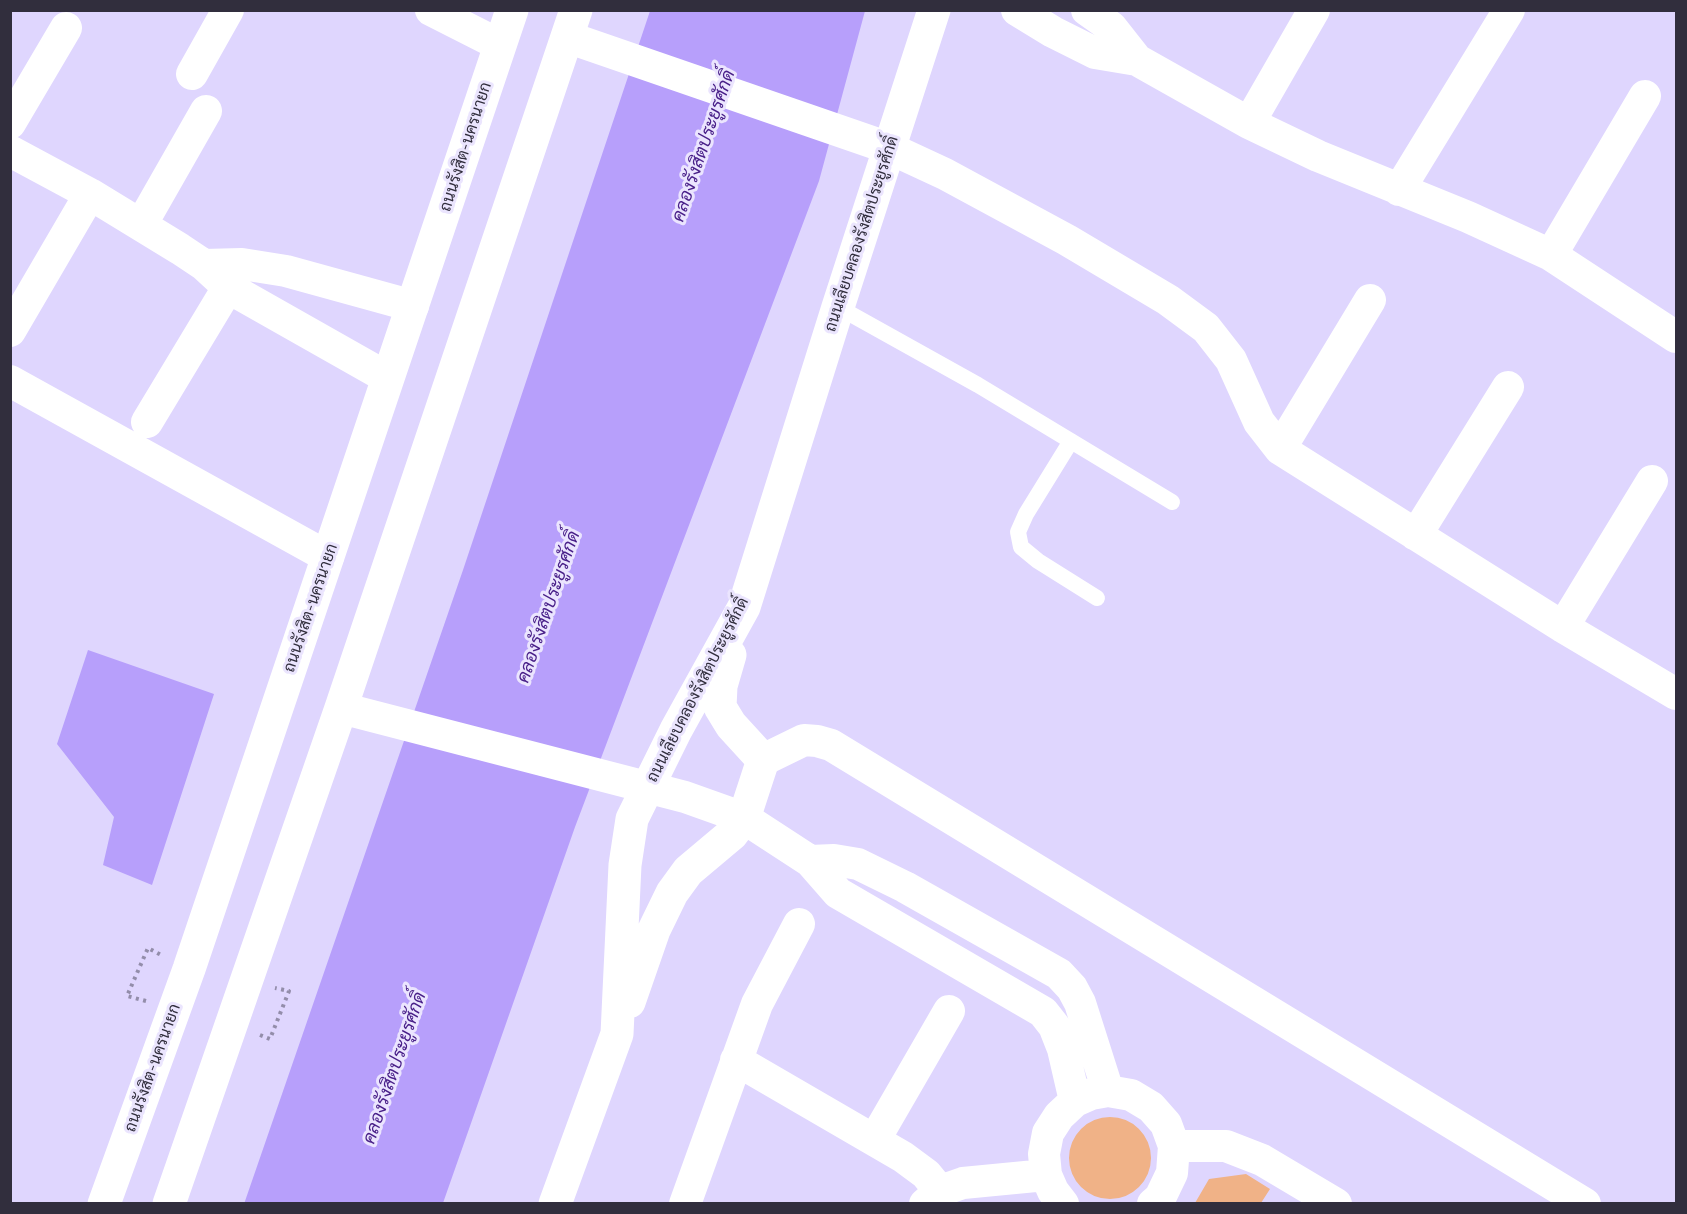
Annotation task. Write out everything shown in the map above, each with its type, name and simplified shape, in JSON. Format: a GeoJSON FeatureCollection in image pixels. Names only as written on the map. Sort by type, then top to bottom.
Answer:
{"type":"FeatureCollection","features":[{"type":"Feature","properties":{"kind":"main road","name":"ถนนรังสิต-นครนายก"},"geometry":{"type":"LineString","coordinates":[[104,1203],[189,969],[512,10]]}},
{"type":"Feature","properties":{"kind":"main road","name":"ถนนเลียบคลองรังสิตประยูรศักดิ์"},"geometry":{"type":"LineString","coordinates":[[555,1203],[617,1034],[625,865],[632,819],[676,730],[744,607],[838,307],[877,143],[934,10]]}},
{"type":"Feature","properties":{"kind":"main road"},"geometry":{"type":"LineString","coordinates":[[169,1203],[341,708],[572,24]]}},
{"type":"Feature","properties":{"kind":"main road"},"geometry":{"type":"LineString","coordinates":[[617,1034],[654,930],[672,893],[688,871],[732,834],[744,818],[763,760],[731,725],[720,707],[721,686],[744,607]]}},
{"type":"Feature","properties":{"kind":"street"},"geometry":{"type":"LineString","coordinates":[[192,74],[228,10]]}},
{"type":"Feature","properties":{"kind":"street"},"geometry":{"type":"LineString","coordinates":[[431,10],[500,45]]}},
{"type":"Feature","properties":{"kind":"street"},"geometry":{"type":"LineString","coordinates":[[1017,10],[1053,32],[1103,25],[1137,60],[1249,123],[1551,255],[1677,337]]}},
{"type":"Feature","properties":{"kind":"street"},"geometry":{"type":"LineString","coordinates":[[1249,123],[1314,10]]}},
{"type":"Feature","properties":{"kind":"street"},"geometry":{"type":"LineString","coordinates":[[1399,190],[1509,10]]}},
{"type":"Feature","properties":{"kind":"street"},"geometry":{"type":"LineString","coordinates":[[572,24],[615,54],[877,143],[945,174],[1067,240],[1168,300],[1206,328],[1231,360],[1259,422],[1280,449],[1563,627],[1677,694]]}},
{"type":"Feature","properties":{"kind":"street"},"geometry":{"type":"LineString","coordinates":[[10,123],[66,28]]}},
{"type":"Feature","properties":{"kind":"street"},"geometry":{"type":"LineString","coordinates":[[1551,255],[1645,96]]}},
{"type":"Feature","properties":{"kind":"street"},"geometry":{"type":"LineString","coordinates":[[141,225],[206,111]]}},
{"type":"Feature","properties":{"kind":"street"},"geometry":{"type":"LineString","coordinates":[[10,151],[90,194],[204,265],[235,276],[388,378]]}},
{"type":"Feature","properties":{"kind":"street"},"geometry":{"type":"LineString","coordinates":[[10,331],[90,194]]}},
{"type":"Feature","properties":{"kind":"street"},"geometry":{"type":"LineString","coordinates":[[235,276],[286,271],[413,306]]}},
{"type":"Feature","properties":{"kind":"street"},"geometry":{"type":"LineString","coordinates":[[147,422],[235,276]]}},
{"type":"Feature","properties":{"kind":"street"},"geometry":{"type":"LineString","coordinates":[[1280,449],[1370,300]]}},
{"type":"Feature","properties":{"kind":"street"},"geometry":{"type":"LineString","coordinates":[[10,381],[328,557]]}},
{"type":"Feature","properties":{"kind":"street"},"geometry":{"type":"LineString","coordinates":[[1416,535],[1508,387]]}},
{"type":"Feature","properties":{"kind":"street"},"geometry":{"type":"LineString","coordinates":[[1563,627],[1652,480]]}},
{"type":"Feature","properties":{"kind":"street"},"geometry":{"type":"LineString","coordinates":[[341,708],[685,797],[744,818],[810,861],[838,893],[1043,1012],[1054,1026],[1063,1049],[1075,1101]]}},
{"type":"Feature","properties":{"kind":"street"},"geometry":{"type":"LineString","coordinates":[[763,760],[804,740],[831,745],[1585,1203]]}},
{"type":"Feature","properties":{"kind":"street"},"geometry":{"type":"LineString","coordinates":[[810,861],[834,860],[858,864],[905,886],[1059,974],[1072,988],[1080,1003],[1108,1092]]}},
{"type":"Feature","properties":{"kind":"street"},"geometry":{"type":"LineString","coordinates":[[685,1203],[757,1004],[800,924]]}},
{"type":"Feature","properties":{"kind":"street"},"geometry":{"type":"LineString","coordinates":[[875,1139],[949,1011]]}},
{"type":"Feature","properties":{"kind":"street"},"geometry":{"type":"LineString","coordinates":[[736,1060],[875,1139],[926,1174],[933,1197],[963,1183],[1046,1175]]}},
{"type":"Feature","properties":{"kind":"street"},"geometry":{"type":"LineString","coordinates":[[1063,1203],[1053,1191],[1046,1175],[1044,1154],[1048,1133],[1059,1116],[1075,1101],[1091,1094],[1108,1092],[1131,1095],[1151,1107],[1166,1124],[1173,1146],[1172,1173],[1160,1198],[1153,1203]]}},
{"type":"Feature","properties":{"kind":"street"},"geometry":{"type":"LineString","coordinates":[[1173,1146],[1226,1146],[1262,1160],[1336,1203]]}},
{"type":"Feature","properties":{"kind":"lane"},"geometry":{"type":"LineString","coordinates":[[838,307],[978,385],[1172,502]]}},
{"type":"Feature","properties":{"kind":"lane"},"geometry":{"type":"LineString","coordinates":[[1071,441],[1026,514],[1018,532],[1021,547],[1038,561],[1097,598]]}},
{"type":"Feature","properties":{"kind":"path"},"geometry":{"type":"LineString","coordinates":[[127,996],[148,948],[189,969]]}},
{"type":"Feature","properties":{"kind":"shaded area"},"geometry":{"type":"Polygon","coordinates":[[[1110,1117],[1126,1120],[1139,1129],[1148,1142],[1151,1158],[1148,1174],[1139,1187],[1126,1196],[1110,1199],[1094,1196],[1081,1187],[1072,1174],[1069,1158],[1072,1142],[1081,1129],[1094,1120],[1110,1117]]]}},
{"type":"Feature","properties":{"kind":"shaded area"},"geometry":{"type":"Polygon","coordinates":[[[1246,1174],[1270,1189],[1261,1203],[1195,1203],[1209,1179],[1246,1174]]]}},
{"type":"Feature","properties":{"kind":"water","name":"คลองรังสิตประยูรศักดิ์"},"geometry":{"type":"Polygon","coordinates":[[[650,11],[865,11],[819,181],[575,827],[443,1203],[244,1204],[463,570],[650,11]]]}},
{"type":"Feature","properties":{"kind":"water"},"geometry":{"type":"Polygon","coordinates":[[[88,650],[214,694],[152,885],[103,865],[114,817],[57,744],[88,650]]]}}]}
